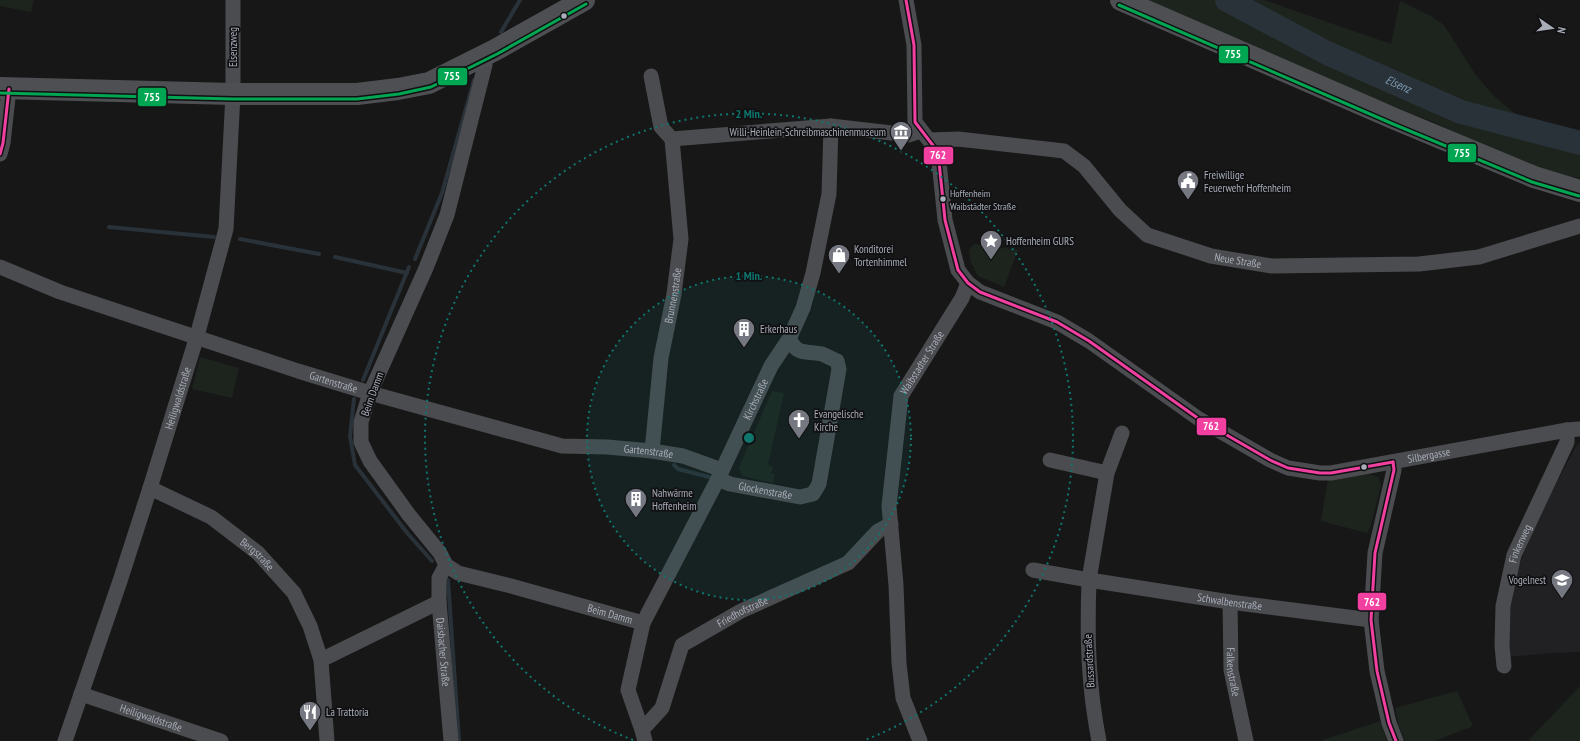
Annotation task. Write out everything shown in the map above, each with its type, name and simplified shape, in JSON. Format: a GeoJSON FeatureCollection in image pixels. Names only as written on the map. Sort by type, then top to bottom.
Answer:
{"type":"FeatureCollection","features":[{"type":"Feature","properties":{"kind":"main road"},"geometry":{"type":"LineString","coordinates":[[4,88],[233,94],[357,94],[398,89],[429,83],[484,55],[584,0]]}},
{"type":"Feature","properties":{"kind":"main road"},"geometry":{"type":"LineString","coordinates":[[1121,0],[1527,174],[1580,191]]}},
{"type":"Feature","properties":{"kind":"street","name":"Elsenzweg"},"geometry":{"type":"LineString","coordinates":[[233,0],[233,94]]}},
{"type":"Feature","properties":{"kind":"street"},"geometry":{"type":"LineString","coordinates":[[906,0],[914,45],[915,122],[938,152],[945,220],[958,270],[968,283]]}},
{"type":"Feature","properties":{"kind":"street","name":"Beim Damm"},"geometry":{"type":"LineString","coordinates":[[484,55],[485,65],[447,216],[370,393],[361,422],[362,442],[370,461],[409,515],[440,553],[446,565],[458,573],[511,586],[643,623]]}},
{"type":"Feature","properties":{"kind":"street"},"geometry":{"type":"LineString","coordinates":[[651,76],[661,127],[672,139]]}},
{"type":"Feature","properties":{"kind":"street"},"geometry":{"type":"LineString","coordinates":[[0,154],[3,143],[4,88]]}},
{"type":"Feature","properties":{"kind":"street","name":"Heiligwaldstraße"},"geometry":{"type":"LineString","coordinates":[[66,741],[150,488],[197,336],[226,229],[233,94]]}},
{"type":"Feature","properties":{"kind":"street","name":"Neue Straße"},"geometry":{"type":"LineString","coordinates":[[672,139],[831,126],[909,135],[958,138],[1064,151],[1084,166],[1120,210],[1147,235],[1211,256],[1272,266],[1419,264],[1479,257],[1580,226]]}},
{"type":"Feature","properties":{"kind":"street","name":"Kirchstraße"},"geometry":{"type":"LineString","coordinates":[[644,735],[628,690],[643,623],[720,474],[771,366],[789,339],[803,308],[813,273],[829,194],[831,126]]}},
{"type":"Feature","properties":{"kind":"street","name":"Brunnenstraße"},"geometry":{"type":"LineString","coordinates":[[652,451],[661,358],[674,294],[681,239],[672,139]]}},
{"type":"Feature","properties":{"kind":"street","name":"Gartenstraße"},"geometry":{"type":"LineString","coordinates":[[0,267],[60,292],[197,336],[298,371],[370,393],[562,446],[607,447],[652,451],[683,456],[720,474]]}},
{"type":"Feature","properties":{"kind":"street","name":"Silbergasse"},"geometry":{"type":"LineString","coordinates":[[968,283],[980,292],[1057,322],[1083,337],[1199,419],[1270,460],[1288,468],[1320,473],[1331,473],[1573,429]]}},
{"type":"Feature","properties":{"kind":"street","name":"Waibstadter Straße"},"geometry":{"type":"LineString","coordinates":[[920,741],[903,698],[899,663],[896,585],[889,506],[901,396],[962,298],[968,283]]}},
{"type":"Feature","properties":{"kind":"street","name":"Glockenstraße"},"geometry":{"type":"LineString","coordinates":[[720,474],[730,484],[800,497],[813,494],[819,484],[839,369],[837,361],[822,354],[804,352],[795,348],[789,339]]}},
{"type":"Feature","properties":{"kind":"street","name":"Finkenweg"},"geometry":{"type":"LineString","coordinates":[[1504,666],[1502,646],[1503,606],[1514,555],[1573,429]]}},
{"type":"Feature","properties":{"kind":"street","name":"Bussardstraße"},"geometry":{"type":"LineString","coordinates":[[1099,741],[1090,685],[1087,638],[1089,580],[1107,473],[1122,433]]}},
{"type":"Feature","properties":{"kind":"street"},"geometry":{"type":"LineString","coordinates":[[1050,460],[1107,473]]}},
{"type":"Feature","properties":{"kind":"street"},"geometry":{"type":"LineString","coordinates":[[1393,462],[1394,470],[1375,553],[1371,620],[1377,671],[1389,724],[1396,741]]}},
{"type":"Feature","properties":{"kind":"street","name":"Bergstraße"},"geometry":{"type":"LineString","coordinates":[[150,488],[211,517],[258,553],[294,593],[310,626],[321,660],[327,741]]}},
{"type":"Feature","properties":{"kind":"street","name":"Friedhofstraße"},"geometry":{"type":"LineString","coordinates":[[644,735],[662,708],[682,645],[741,611],[848,563],[878,531],[891,524]]}},
{"type":"Feature","properties":{"kind":"street","name":"Daisbacher Straße"},"geometry":{"type":"LineString","coordinates":[[446,565],[439,578],[439,602],[451,741]]}},
{"type":"Feature","properties":{"kind":"street"},"geometry":{"type":"LineString","coordinates":[[1033,570],[1089,580]]}},
{"type":"Feature","properties":{"kind":"street","name":"Schwalbenstraße"},"geometry":{"type":"LineString","coordinates":[[1089,580],[1230,602],[1371,620]]}},
{"type":"Feature","properties":{"kind":"street"},"geometry":{"type":"LineString","coordinates":[[321,660],[439,602]]}},
{"type":"Feature","properties":{"kind":"street","name":"Falkenstraße"},"geometry":{"type":"LineString","coordinates":[[1230,602],[1231,670],[1246,741]]}},
{"type":"Feature","properties":{"kind":"street","name":"Heiligwaldstraße"},"geometry":{"type":"LineString","coordinates":[[81,694],[221,741]]}},
{"type":"Feature","properties":{"kind":"shaded area"},"geometry":{"type":"Polygon","coordinates":[[[0,0],[34,0],[31,12],[0,6],[0,0]]]}},
{"type":"Feature","properties":{"kind":"shaded area"},"geometry":{"type":"Polygon","coordinates":[[[1150,0],[1264,0],[1391,44],[1400,1],[1431,16],[1444,25],[1475,74],[1494,96],[1530,126],[1580,139],[1580,178],[1543,171],[1497,153],[1436,123],[1362,94],[1149,4],[1150,0]]]}},
{"type":"Feature","properties":{"kind":"shaded area"},"geometry":{"type":"Polygon","coordinates":[[[974,244],[1018,250],[1004,287],[978,276],[971,263],[969,250],[974,244]]]}},
{"type":"Feature","properties":{"kind":"shaded area"},"geometry":{"type":"Polygon","coordinates":[[[200,357],[239,368],[232,398],[192,389],[200,357]]]}},
{"type":"Feature","properties":{"kind":"shaded area"},"geometry":{"type":"Polygon","coordinates":[[[772,391],[784,393],[768,465],[773,467],[771,473],[775,474],[773,483],[742,476],[739,467],[772,391]]]}},
{"type":"Feature","properties":{"kind":"shaded area"},"geometry":{"type":"Polygon","coordinates":[[[1580,442],[1580,652],[1508,657],[1508,614],[1516,574],[1535,523],[1576,446],[1580,442]]]}},
{"type":"Feature","properties":{"kind":"shaded area"},"geometry":{"type":"Polygon","coordinates":[[[1369,474],[1379,477],[1381,486],[1370,528],[1367,533],[1321,521],[1328,479],[1369,474]]]}},
{"type":"Feature","properties":{"kind":"shaded area"},"geometry":{"type":"Polygon","coordinates":[[[1580,686],[1580,741],[1528,741],[1580,686]]]}},
{"type":"Feature","properties":{"kind":"shaded area"},"geometry":{"type":"Polygon","coordinates":[[[1457,691],[1473,726],[1435,741],[1405,741],[1399,726],[1395,708],[1457,691]]]}},
{"type":"Feature","properties":{"kind":"shaded area"},"geometry":{"type":"Polygon","coordinates":[[[1380,721],[1387,741],[1320,741],[1380,721]]]}},
{"type":"Feature","properties":{"kind":"waterway"},"geometry":{"type":"LineString","coordinates":[[501,32],[520,0]]}},
{"type":"Feature","properties":{"kind":"waterway","name":"Elsenz"},"geometry":{"type":"LineString","coordinates":[[1227,0],[1327,53],[1461,112],[1580,143]]}},
{"type":"Feature","properties":{"kind":"waterway"},"geometry":{"type":"LineString","coordinates":[[415,259],[442,193],[474,80]]}},
{"type":"Feature","properties":{"kind":"waterway"},"geometry":{"type":"LineString","coordinates":[[109,227],[214,237]]}},
{"type":"Feature","properties":{"kind":"waterway"},"geometry":{"type":"LineString","coordinates":[[240,239],[319,254]]}},
{"type":"Feature","properties":{"kind":"waterway"},"geometry":{"type":"LineString","coordinates":[[335,257],[407,273]]}},
{"type":"Feature","properties":{"kind":"waterway"},"geometry":{"type":"LineString","coordinates":[[363,380],[409,267]]}},
{"type":"Feature","properties":{"kind":"waterway"},"geometry":{"type":"LineString","coordinates":[[354,399],[350,436],[355,465],[408,534],[432,561]]}},
{"type":"Feature","properties":{"kind":"waterway"},"geometry":{"type":"LineString","coordinates":[[674,465],[678,469],[709,477]]}},
{"type":"Feature","properties":{"kind":"waterway"},"geometry":{"type":"LineString","coordinates":[[448,580],[459,741]]}},
{"type":"Feature","properties":{"kind":"transit line","name":"762"},"geometry":{"type":"LineString","coordinates":[[906,0],[914,45],[915,122],[938,152],[945,220],[958,270],[968,283],[980,292],[1057,322],[1089,341],[1199,419],[1270,460],[1288,468],[1320,473],[1331,473],[1393,462]]}},
{"type":"Feature","properties":{"kind":"transit line","name":"755"},"geometry":{"type":"LineString","coordinates":[[0,93],[233,99],[357,99],[399,94],[431,87],[497,54],[586,4]]}},
{"type":"Feature","properties":{"kind":"transit line","name":"755"},"geometry":{"type":"LineString","coordinates":[[1119,5],[1393,124],[1532,182],[1579,196]]}},
{"type":"Feature","properties":{"kind":"transit line","name":"762"},"geometry":{"type":"LineString","coordinates":[[0,154],[3,143],[9,89]]}},
{"type":"Feature","properties":{"kind":"transit line","name":"762"},"geometry":{"type":"LineString","coordinates":[[1393,462],[1394,470],[1375,553],[1371,620],[1377,671],[1389,723],[1396,741]]}},
{"type":"Feature","properties":{"kind":"place","name":"Willi-Heinlein-Schreibmaschinenmuseum"},"geometry":{"type":"Point","coordinates":[901,152]}},
{"type":"Feature","properties":{"kind":"place","name":"Hoffenheim Waibstädter Straße"},"geometry":{"type":"Point","coordinates":[943,199]}},
{"type":"Feature","properties":{"kind":"place","name":"Freiwillige Feuerwehr Hoffenheim"},"geometry":{"type":"Point","coordinates":[1188,200]}},
{"type":"Feature","properties":{"kind":"place","name":"Hoffenheim GURS"},"geometry":{"type":"Point","coordinates":[991,260]}},
{"type":"Feature","properties":{"kind":"place","name":"Konditorei Tortenhimmel"},"geometry":{"type":"Point","coordinates":[839,274]}},
{"type":"Feature","properties":{"kind":"place","name":"Erkerhaus"},"geometry":{"type":"Point","coordinates":[744,348]}},
{"type":"Feature","properties":{"kind":"place","name":"Evangelische Kirche"},"geometry":{"type":"Point","coordinates":[799,440]}},
{"type":"Feature","properties":{"kind":"place","name":"Nahwärme Hoffenheim"},"geometry":{"type":"Point","coordinates":[636,518]}},
{"type":"Feature","properties":{"kind":"place","name":"Vogelnest"},"geometry":{"type":"Point","coordinates":[1562,600]}},
{"type":"Feature","properties":{"kind":"place","name":"La Trattoria"},"geometry":{"type":"Point","coordinates":[310,732]}}]}
